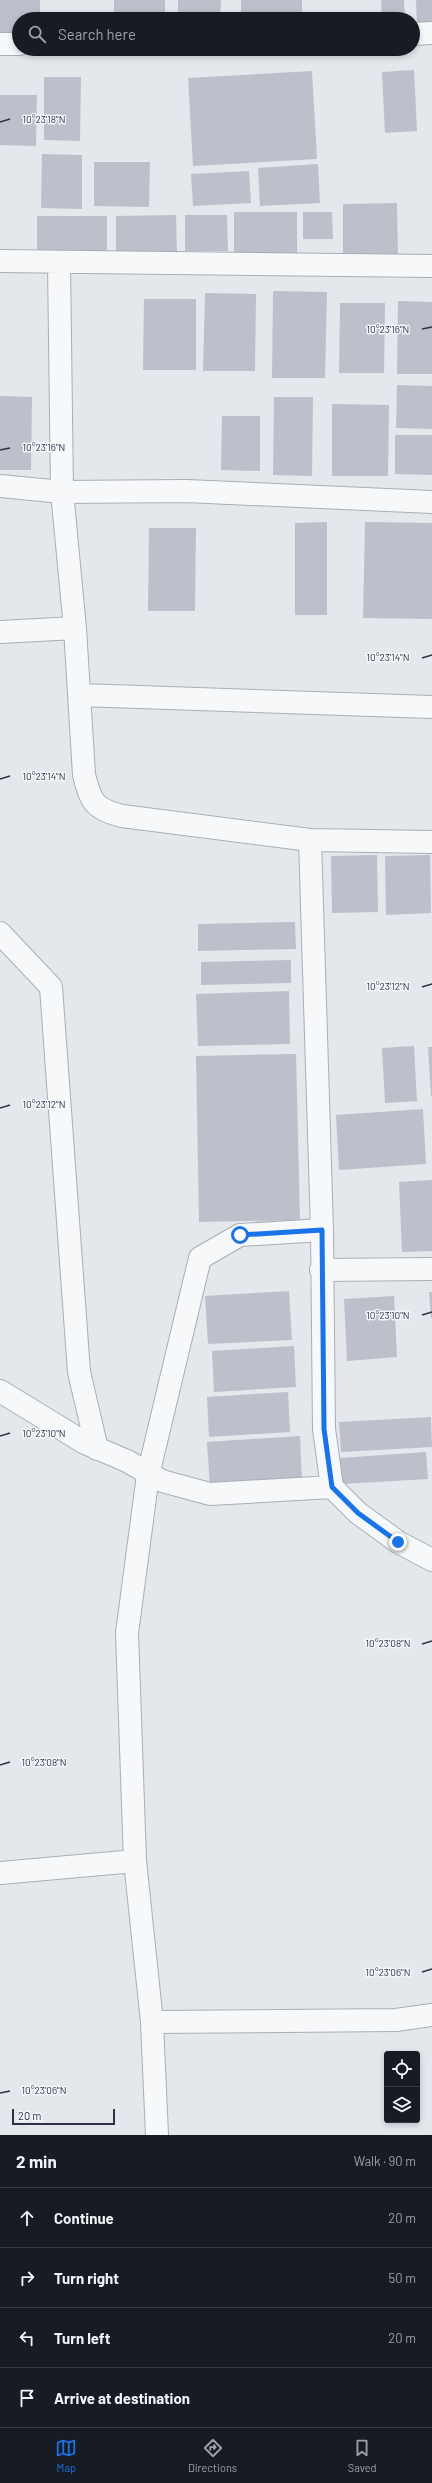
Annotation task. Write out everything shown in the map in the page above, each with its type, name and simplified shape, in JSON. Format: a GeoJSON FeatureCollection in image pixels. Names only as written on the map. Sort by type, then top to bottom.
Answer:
{"type":"FeatureCollection","features":[{"type":"Feature","properties":{"kind":"street"},"geometry":{"type":"LineString","coordinates":[[420,34],[432,33]]}},
{"type":"Feature","properties":{"kind":"street"},"geometry":{"type":"LineString","coordinates":[[0,44],[12,44]]}},
{"type":"Feature","properties":{"kind":"street"},"geometry":{"type":"LineString","coordinates":[[0,261],[432,266]]}},
{"type":"Feature","properties":{"kind":"street"},"geometry":{"type":"LineString","coordinates":[[59,262],[62,492],[75,628],[84,774],[89,794],[102,811],[122,816],[310,840],[432,842]]}},
{"type":"Feature","properties":{"kind":"street"},"geometry":{"type":"LineString","coordinates":[[0,486],[62,492],[186,491],[432,502]]}},
{"type":"Feature","properties":{"kind":"street"},"geometry":{"type":"LineString","coordinates":[[0,632],[75,628]]}},
{"type":"Feature","properties":{"kind":"street"},"geometry":{"type":"LineString","coordinates":[[80,695],[432,707]]}},
{"type":"Feature","properties":{"kind":"street"},"geometry":{"type":"LineString","coordinates":[[310,840],[322,1230],[321,1270],[324,1429],[332,1487],[358,1513],[398,1542],[432,1560]]}},
{"type":"Feature","properties":{"kind":"street"},"geometry":{"type":"LineString","coordinates":[[0,933],[51,987],[79,1372],[97,1449]]}},
{"type":"Feature","properties":{"kind":"street"},"geometry":{"type":"LineString","coordinates":[[157,2135],[152,2022],[135,1861],[127,1633],[148,1475],[200,1258],[240,1235],[322,1230]]}},
{"type":"Feature","properties":{"kind":"street"},"geometry":{"type":"LineString","coordinates":[[321,1270],[432,1269]]}},
{"type":"Feature","properties":{"kind":"street"},"geometry":{"type":"LineString","coordinates":[[0,1390],[97,1449],[127,1461],[148,1475],[162,1481],[210,1494],[332,1487]]}},
{"type":"Feature","properties":{"kind":"street"},"geometry":{"type":"LineString","coordinates":[[0,1872],[135,1861]]}},
{"type":"Feature","properties":{"kind":"street"},"geometry":{"type":"LineString","coordinates":[[152,2022],[396,2020],[432,2015]]}},
{"type":"Feature","properties":{"kind":"building"},"geometry":{"type":"Polygon","coordinates":[[[0,0],[40,0],[40,12],[12,12],[12,33],[0,33],[0,0]]]}},
{"type":"Feature","properties":{"kind":"building"},"geometry":{"type":"Polygon","coordinates":[[[114,0],[165,0],[165,12],[114,12],[114,0]]]}},
{"type":"Feature","properties":{"kind":"building"},"geometry":{"type":"Polygon","coordinates":[[[178,0],[221,0],[220,12],[178,12],[178,0]]]}},
{"type":"Feature","properties":{"kind":"building"},"geometry":{"type":"Polygon","coordinates":[[[241,0],[302,0],[302,12],[241,12],[241,0]]]}},
{"type":"Feature","properties":{"kind":"building"},"geometry":{"type":"Polygon","coordinates":[[[381,0],[404,0],[405,12],[382,12],[381,0]]]}},
{"type":"Feature","properties":{"kind":"building"},"geometry":{"type":"Polygon","coordinates":[[[416,0],[432,0],[432,23],[420,24],[420,12],[416,12],[416,0]]]}},
{"type":"Feature","properties":{"kind":"building"},"geometry":{"type":"Polygon","coordinates":[[[414,70],[417,131],[385,133],[382,72],[414,70]]]}},
{"type":"Feature","properties":{"kind":"building"},"geometry":{"type":"Polygon","coordinates":[[[312,71],[317,159],[193,166],[188,78],[312,71]]]}},
{"type":"Feature","properties":{"kind":"building"},"geometry":{"type":"Polygon","coordinates":[[[44,77],[81,77],[80,141],[44,140],[44,77]]]}},
{"type":"Feature","properties":{"kind":"building"},"geometry":{"type":"Polygon","coordinates":[[[0,95],[37,95],[36,146],[0,145],[0,95]]]}},
{"type":"Feature","properties":{"kind":"building"},"geometry":{"type":"Polygon","coordinates":[[[42,154],[82,155],[82,209],[41,208],[42,154]]]}},
{"type":"Feature","properties":{"kind":"building"},"geometry":{"type":"Polygon","coordinates":[[[94,162],[150,162],[149,207],[94,206],[94,162]]]}},
{"type":"Feature","properties":{"kind":"building"},"geometry":{"type":"Polygon","coordinates":[[[318,164],[320,203],[260,206],[258,168],[318,164]]]}},
{"type":"Feature","properties":{"kind":"building"},"geometry":{"type":"Polygon","coordinates":[[[249,171],[251,203],[193,206],[191,174],[249,171]]]}},
{"type":"Feature","properties":{"kind":"building"},"geometry":{"type":"Polygon","coordinates":[[[397,203],[398,254],[343,254],[343,204],[397,203]]]}},
{"type":"Feature","properties":{"kind":"building"},"geometry":{"type":"Polygon","coordinates":[[[234,212],[297,212],[297,258],[234,258],[234,212]]]}},
{"type":"Feature","properties":{"kind":"building"},"geometry":{"type":"Polygon","coordinates":[[[303,212],[332,212],[333,239],[303,239],[303,212]]]}},
{"type":"Feature","properties":{"kind":"building"},"geometry":{"type":"Polygon","coordinates":[[[176,215],[177,255],[116,255],[116,216],[176,215]]]}},
{"type":"Feature","properties":{"kind":"building"},"geometry":{"type":"Polygon","coordinates":[[[185,215],[227,215],[228,251],[185,251],[185,215]]]}},
{"type":"Feature","properties":{"kind":"building"},"geometry":{"type":"Polygon","coordinates":[[[37,216],[107,216],[107,256],[37,257],[37,216]]]}},
{"type":"Feature","properties":{"kind":"building"},"geometry":{"type":"Polygon","coordinates":[[[273,291],[327,292],[325,378],[272,378],[273,291]]]}},
{"type":"Feature","properties":{"kind":"building"},"geometry":{"type":"Polygon","coordinates":[[[205,293],[256,294],[255,371],[203,371],[205,293]]]}},
{"type":"Feature","properties":{"kind":"building"},"geometry":{"type":"Polygon","coordinates":[[[144,299],[196,299],[196,370],[143,370],[144,299]]]}},
{"type":"Feature","properties":{"kind":"building"},"geometry":{"type":"Polygon","coordinates":[[[398,301],[432,302],[432,374],[397,374],[398,301]]]}},
{"type":"Feature","properties":{"kind":"building"},"geometry":{"type":"Polygon","coordinates":[[[340,303],[385,303],[384,373],[339,373],[340,303]]]}},
{"type":"Feature","properties":{"kind":"building"},"geometry":{"type":"Polygon","coordinates":[[[397,385],[432,386],[432,429],[396,428],[397,385]]]}},
{"type":"Feature","properties":{"kind":"building"},"geometry":{"type":"Polygon","coordinates":[[[0,396],[32,397],[31,470],[0,470],[0,396]]]}},
{"type":"Feature","properties":{"kind":"building"},"geometry":{"type":"Polygon","coordinates":[[[274,397],[313,397],[312,476],[273,475],[274,397]]]}},
{"type":"Feature","properties":{"kind":"building"},"geometry":{"type":"Polygon","coordinates":[[[332,404],[389,405],[388,476],[332,476],[332,404]]]}},
{"type":"Feature","properties":{"kind":"building"},"geometry":{"type":"Polygon","coordinates":[[[222,416],[260,416],[260,471],[221,470],[222,416]]]}},
{"type":"Feature","properties":{"kind":"building"},"geometry":{"type":"Polygon","coordinates":[[[395,435],[432,435],[432,475],[395,474],[395,435]]]}},
{"type":"Feature","properties":{"kind":"building"},"geometry":{"type":"Polygon","coordinates":[[[327,522],[327,615],[295,615],[295,523],[327,522]]]}},
{"type":"Feature","properties":{"kind":"building"},"geometry":{"type":"Polygon","coordinates":[[[365,522],[432,523],[432,619],[363,618],[365,522]]]}},
{"type":"Feature","properties":{"kind":"building"},"geometry":{"type":"Polygon","coordinates":[[[149,528],[196,528],[195,611],[148,611],[149,528]]]}},
{"type":"Feature","properties":{"kind":"building"},"geometry":{"type":"Polygon","coordinates":[[[377,855],[378,912],[332,913],[331,856],[377,855]]]}},
{"type":"Feature","properties":{"kind":"building"},"geometry":{"type":"Polygon","coordinates":[[[430,855],[431,913],[386,915],[385,856],[430,855]]]}},
{"type":"Feature","properties":{"kind":"building"},"geometry":{"type":"Polygon","coordinates":[[[295,922],[296,949],[198,951],[198,924],[295,922]]]}},
{"type":"Feature","properties":{"kind":"building"},"geometry":{"type":"Polygon","coordinates":[[[291,960],[291,983],[201,985],[201,962],[291,960]]]}},
{"type":"Feature","properties":{"kind":"building"},"geometry":{"type":"Polygon","coordinates":[[[289,991],[290,1044],[198,1046],[196,994],[289,991]]]}},
{"type":"Feature","properties":{"kind":"building"},"geometry":{"type":"Polygon","coordinates":[[[414,1046],[417,1101],[385,1103],[382,1048],[414,1046]]]}},
{"type":"Feature","properties":{"kind":"building"},"geometry":{"type":"Polygon","coordinates":[[[428,1047],[432,1047],[432,1096],[431,1096],[428,1047]]]}},
{"type":"Feature","properties":{"kind":"building"},"geometry":{"type":"Polygon","coordinates":[[[296,1054],[300,1220],[199,1222],[196,1056],[296,1054]]]}},
{"type":"Feature","properties":{"kind":"building"},"geometry":{"type":"Polygon","coordinates":[[[423,1109],[426,1164],[339,1170],[336,1115],[423,1109]]]}},
{"type":"Feature","properties":{"kind":"building"},"geometry":{"type":"Polygon","coordinates":[[[432,1180],[432,1251],[402,1252],[399,1182],[432,1180]]]}},
{"type":"Feature","properties":{"kind":"building"},"geometry":{"type":"Polygon","coordinates":[[[289,1291],[292,1340],[208,1344],[205,1296],[289,1291]]]}},
{"type":"Feature","properties":{"kind":"building"},"geometry":{"type":"Polygon","coordinates":[[[429,1292],[432,1292],[432,1318],[431,1318],[429,1292]]]}},
{"type":"Feature","properties":{"kind":"building"},"geometry":{"type":"Polygon","coordinates":[[[394,1296],[397,1357],[347,1361],[344,1299],[394,1296]]]}},
{"type":"Feature","properties":{"kind":"building"},"geometry":{"type":"Polygon","coordinates":[[[294,1346],[296,1387],[214,1392],[212,1351],[294,1346]]]}},
{"type":"Feature","properties":{"kind":"building"},"geometry":{"type":"Polygon","coordinates":[[[288,1392],[290,1432],[209,1437],[207,1397],[288,1392]]]}},
{"type":"Feature","properties":{"kind":"building"},"geometry":{"type":"Polygon","coordinates":[[[431,1417],[432,1447],[341,1452],[339,1422],[431,1417]]]}},
{"type":"Feature","properties":{"kind":"building"},"geometry":{"type":"Polygon","coordinates":[[[300,1436],[302,1481],[210,1487],[207,1442],[300,1436]]]}},
{"type":"Feature","properties":{"kind":"building"},"geometry":{"type":"Polygon","coordinates":[[[426,1452],[428,1479],[342,1484],[340,1458],[426,1452]]]}},
{"type":"Feature","properties":{"kind":"route"},"geometry":{"type":"LineString","coordinates":[[240,1235],[322,1230],[321,1270],[324,1429],[332,1487],[358,1513],[398,1542]]}}]}
